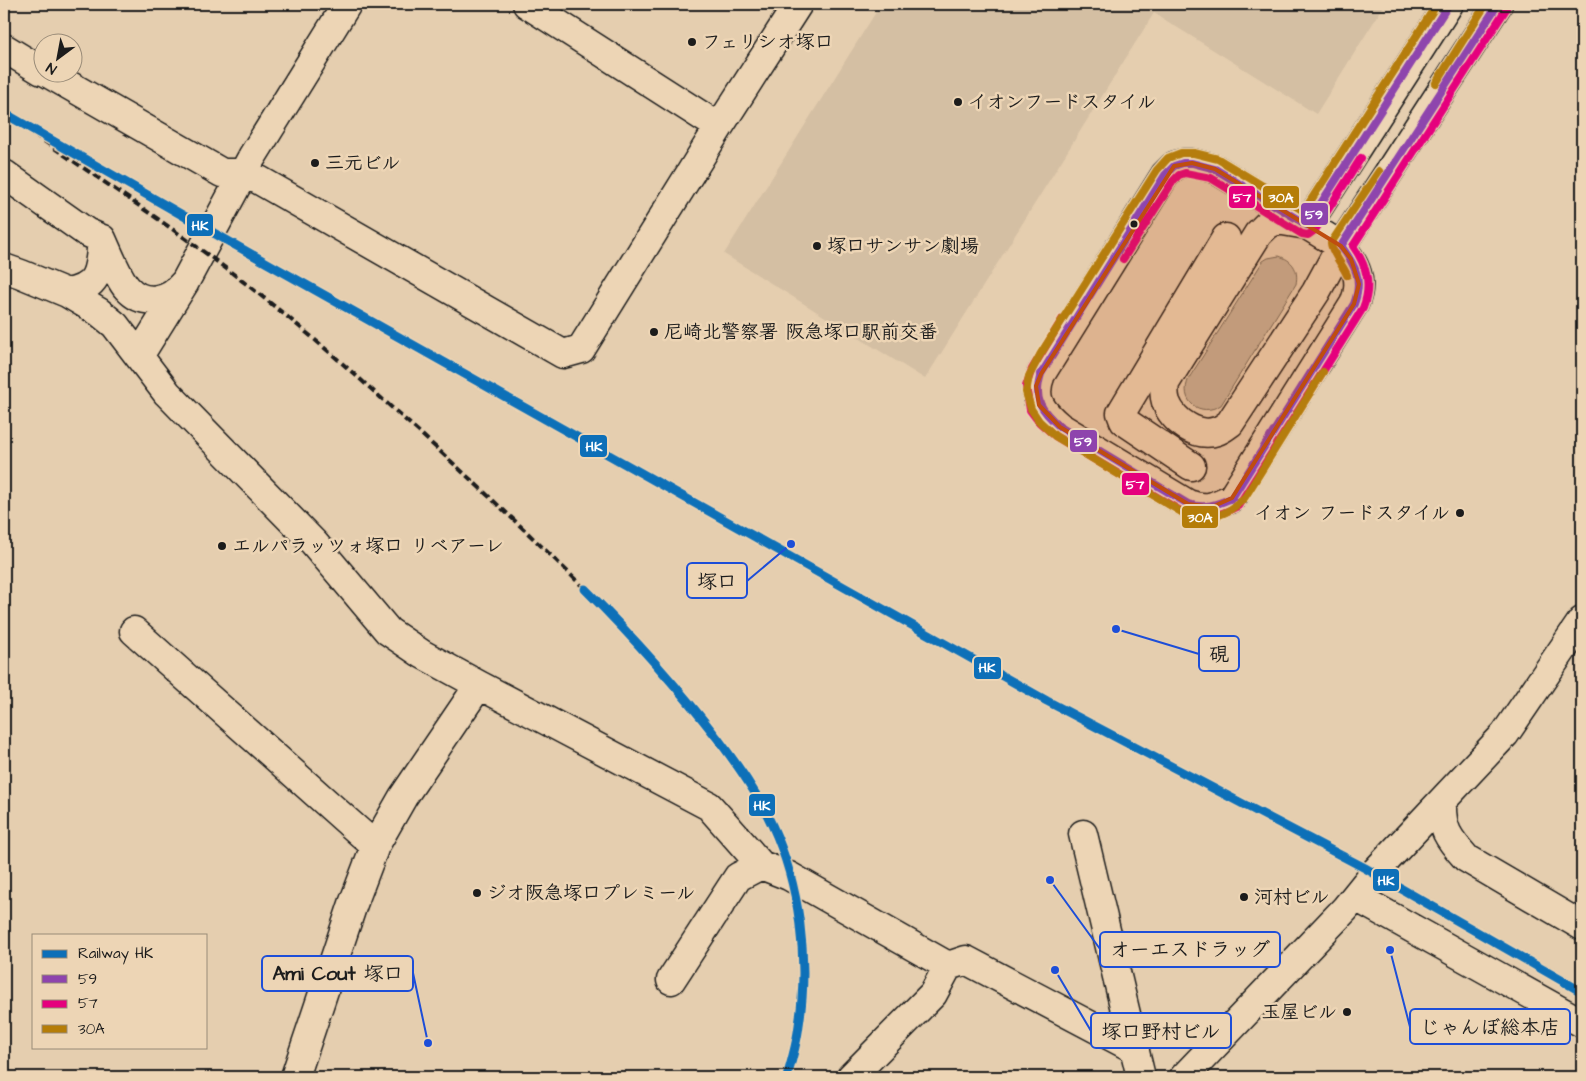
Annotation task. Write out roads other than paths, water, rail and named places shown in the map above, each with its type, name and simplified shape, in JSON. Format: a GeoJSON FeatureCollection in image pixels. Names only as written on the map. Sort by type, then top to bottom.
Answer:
{"type":"FeatureCollection","features":[{"type":"Feature","properties":{"kind":"street"},"geometry":{"type":"LineString","coordinates":[[139,356],[185,282],[244,173],[347,4]]}},
{"type":"Feature","properties":{"kind":"street"},"geometry":{"type":"LineString","coordinates":[[527,4],[719,127]]}},
{"type":"Feature","properties":{"kind":"street"},"geometry":{"type":"LineString","coordinates":[[62,82],[222,173],[244,173],[563,354],[581,349],[798,4]]}},
{"type":"Feature","properties":{"kind":"street"},"geometry":{"type":"LineString","coordinates":[[1307,225],[1449,4]]}},
{"type":"Feature","properties":{"kind":"street"},"geometry":{"type":"LineString","coordinates":[[1307,225],[1277,220],[1267,225],[1258,234],[1165,383],[1164,394],[1172,413],[1191,428],[1202,432],[1216,431],[1230,423],[1316,292],[1341,246],[1498,4]]}},
{"type":"Feature","properties":{"kind":"street"},"geometry":{"type":"LineString","coordinates":[[4,48],[32,65]]}},
{"type":"Feature","properties":{"kind":"street"},"geometry":{"type":"LineString","coordinates":[[1192,163],[1215,169],[1341,246],[1351,258],[1356,271],[1359,284],[1356,299],[1232,498],[1212,507],[1200,508],[1188,504],[1060,427],[1046,415],[1039,405],[1036,386],[1041,374],[1165,175],[1174,166],[1192,163]]}},
{"type":"Feature","properties":{"kind":"street"},"geometry":{"type":"LineString","coordinates":[[4,174],[86,232],[102,239],[126,288],[136,294],[146,299],[159,300],[168,298],[178,291],[185,282]]}},
{"type":"Feature","properties":{"kind":"street"},"geometry":{"type":"LineString","coordinates":[[1191,466],[1124,421],[1120,413],[1226,238]]}},
{"type":"Feature","properties":{"kind":"street"},"geometry":{"type":"LineString","coordinates":[[67,293],[82,291],[95,280],[99,266],[102,239]]}},
{"type":"Feature","properties":{"kind":"street"},"geometry":{"type":"LineString","coordinates":[[4,268],[67,293],[99,312],[115,325],[167,392],[314,543],[388,631],[422,654],[709,806],[762,865],[789,876],[948,966]]}},
{"type":"Feature","properties":{"kind":"street"},"geometry":{"type":"LineString","coordinates":[[1184,1077],[1356,897],[1374,873],[1505,734],[1574,651],[1582,621]]}},
{"type":"Feature","properties":{"kind":"street"},"geometry":{"type":"LineString","coordinates":[[134,631],[375,846]]}},
{"type":"Feature","properties":{"kind":"street"},"geometry":{"type":"LineString","coordinates":[[295,1077],[352,904],[375,846],[403,797],[479,685]]}},
{"type":"Feature","properties":{"kind":"street"},"geometry":{"type":"LineString","coordinates":[[1442,801],[1441,816],[1444,829],[1451,842],[1466,858],[1582,926]]}},
{"type":"Feature","properties":{"kind":"street"},"geometry":{"type":"LineString","coordinates":[[1083,834],[1141,1077]]}},
{"type":"Feature","properties":{"kind":"street"},"geometry":{"type":"LineString","coordinates":[[671,980],[738,877],[762,865]]}},
{"type":"Feature","properties":{"kind":"street"},"geometry":{"type":"LineString","coordinates":[[1356,897],[1582,1023]]}},
{"type":"Feature","properties":{"kind":"street"},"geometry":{"type":"LineString","coordinates":[[851,1077],[933,994],[948,966],[966,960],[1135,1049]]}},
{"type":"Feature","properties":{"kind":"railway"},"geometry":{"type":"LineString","coordinates":[[4,114],[172,229],[288,318],[441,452],[585,589]]}},
{"type":"Feature","properties":{"kind":"rail line","name":"HK"},"geometry":{"type":"LineString","coordinates":[[4,113],[212,232],[1047,701],[1365,868],[1582,992]]}},
{"type":"Feature","properties":{"kind":"rail line","name":"HK"},"geometry":{"type":"LineString","coordinates":[[585,589],[654,662],[718,739],[754,791],[782,848],[800,923],[803,975],[798,1032],[787,1077]]}},
{"type":"Feature","properties":{"kind":"place","name":"フェリシオ塚口"},"geometry":{"type":"Point","coordinates":[692,42]}},
{"type":"Feature","properties":{"kind":"place","name":"イオンフードスタイル"},"geometry":{"type":"Point","coordinates":[958,102]}},
{"type":"Feature","properties":{"kind":"place","name":"三元ビル"},"geometry":{"type":"Point","coordinates":[315,163]}},
{"type":"Feature","properties":{"kind":"place","name":"塚口サンサン劇場"},"geometry":{"type":"Point","coordinates":[817,246]}},
{"type":"Feature","properties":{"kind":"place","name":"尼崎北警察署 阪急塚口駅前交番"},"geometry":{"type":"Point","coordinates":[654,332]}},
{"type":"Feature","properties":{"kind":"place","name":"イオン フードスタイル"},"geometry":{"type":"Point","coordinates":[1460,513]}},
{"type":"Feature","properties":{"kind":"place","name":"塚口"},"geometry":{"type":"Point","coordinates":[791,544]}},
{"type":"Feature","properties":{"kind":"place","name":"エルパラッツォ塚口 リベアーレ"},"geometry":{"type":"Point","coordinates":[222,546]}},
{"type":"Feature","properties":{"kind":"place","name":"硯"},"geometry":{"type":"Point","coordinates":[1116,629]}},
{"type":"Feature","properties":{"kind":"place","name":"オーエスドラッグ"},"geometry":{"type":"Point","coordinates":[1050,880]}},
{"type":"Feature","properties":{"kind":"place","name":"ジオ阪急塚口プレミール"},"geometry":{"type":"Point","coordinates":[477,893]}},
{"type":"Feature","properties":{"kind":"place","name":"河村ビル"},"geometry":{"type":"Point","coordinates":[1244,897]}},
{"type":"Feature","properties":{"kind":"place","name":"じゃんぼ総本店"},"geometry":{"type":"Point","coordinates":[1390,950]}},
{"type":"Feature","properties":{"kind":"place","name":"塚口野村ビル"},"geometry":{"type":"Point","coordinates":[1055,970]}},
{"type":"Feature","properties":{"kind":"place","name":"玉屋ビル"},"geometry":{"type":"Point","coordinates":[1347,1012]}},
{"type":"Feature","properties":{"kind":"place","name":"Ami Cout 塚口"},"geometry":{"type":"Point","coordinates":[428,1043]}}]}
